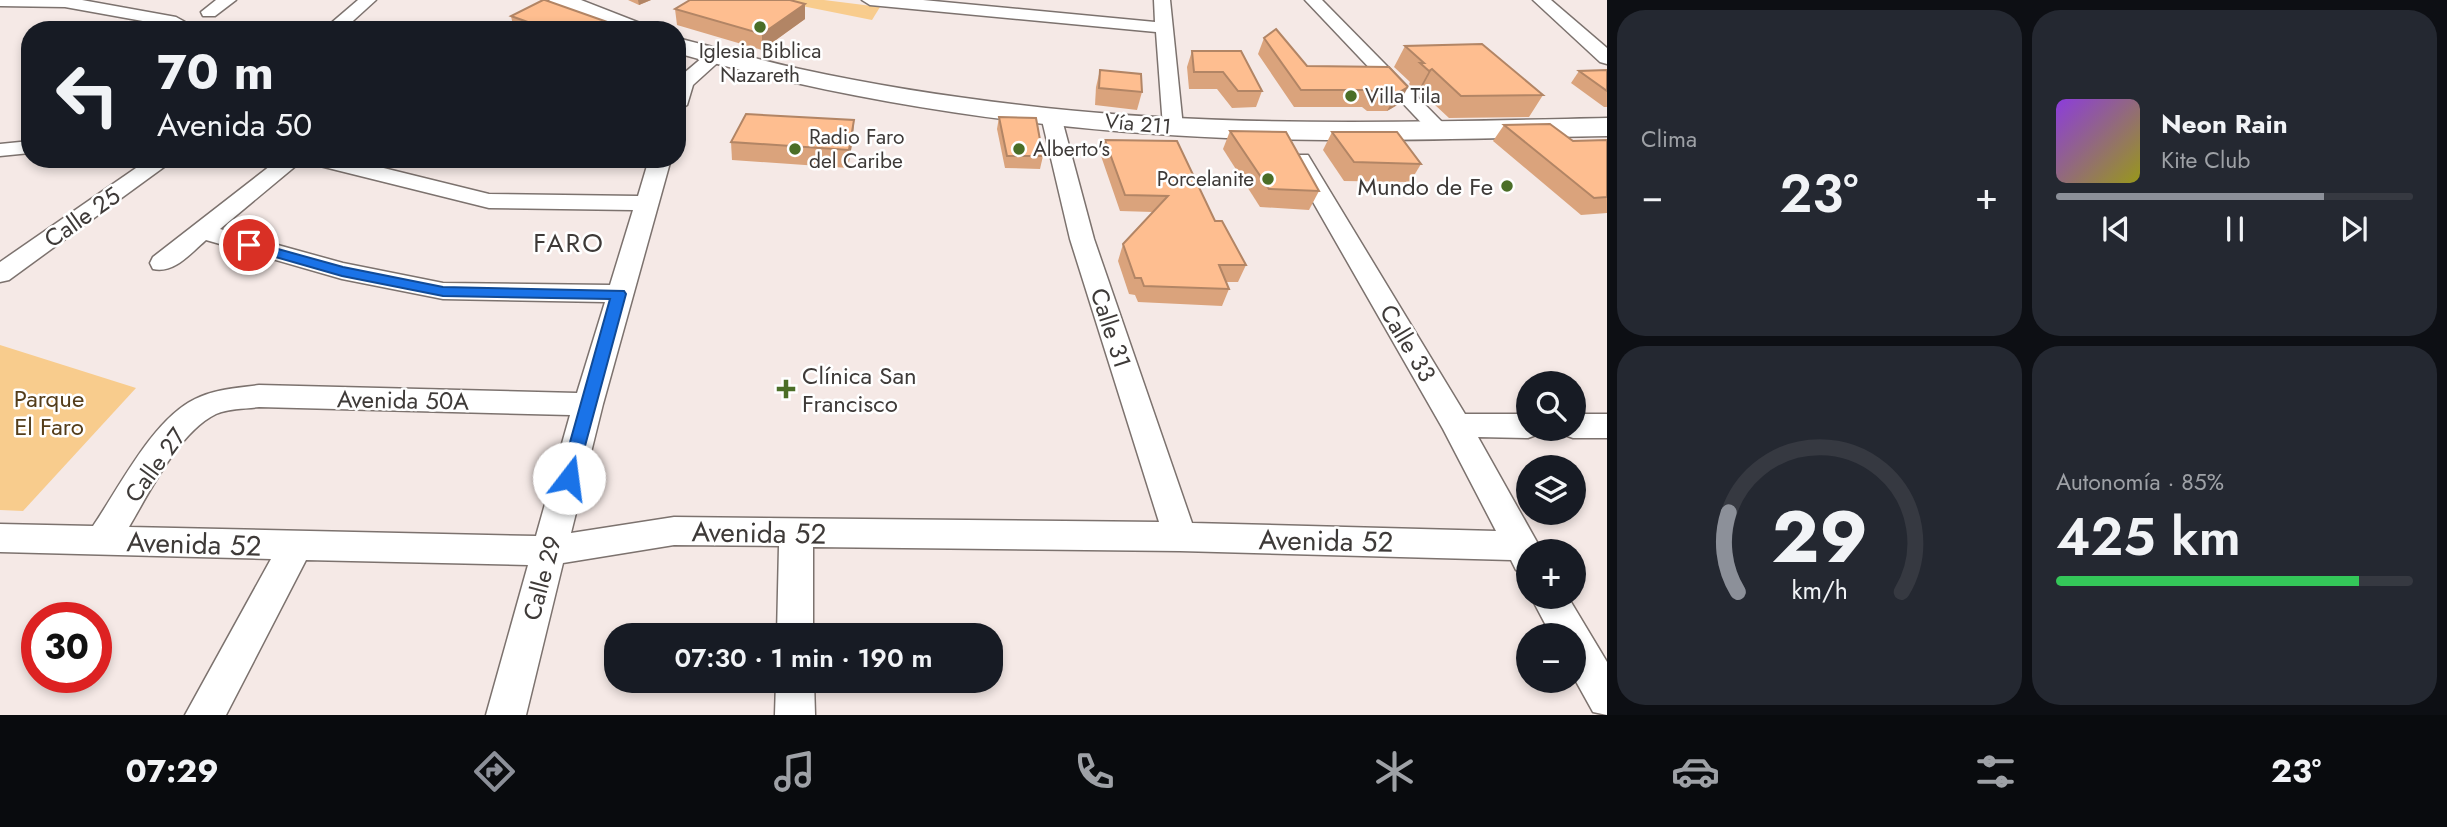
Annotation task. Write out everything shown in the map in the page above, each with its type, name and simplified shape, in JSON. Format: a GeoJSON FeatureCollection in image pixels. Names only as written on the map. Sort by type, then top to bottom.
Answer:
{"type":"FeatureCollection","features":[{"type":"Feature","properties":{"kind":"main road"},"geometry":{"type":"LineString","coordinates":[[560,0],[613,21]]}},
{"type":"Feature","properties":{"kind":"main road","name":"Vía 211"},"geometry":{"type":"LineString","coordinates":[[686,48],[793,75],[885,92],[1051,116],[1173,127],[1282,130],[1607,127]]}},
{"type":"Feature","properties":{"kind":"street"},"geometry":{"type":"LineString","coordinates":[[209,12],[228,0]]}},
{"type":"Feature","properties":{"kind":"street"},"geometry":{"type":"LineString","coordinates":[[343,21],[368,0]]}},
{"type":"Feature","properties":{"kind":"street"},"geometry":{"type":"LineString","coordinates":[[870,0],[1164,28]]}},
{"type":"Feature","properties":{"kind":"street"},"geometry":{"type":"LineString","coordinates":[[1162,0],[1173,127]]}},
{"type":"Feature","properties":{"kind":"street"},"geometry":{"type":"LineString","coordinates":[[1313,0],[1438,129]]}},
{"type":"Feature","properties":{"kind":"street"},"geometry":{"type":"LineString","coordinates":[[1541,0],[1607,58]]}},
{"type":"Feature","properties":{"kind":"street"},"geometry":{"type":"LineString","coordinates":[[0,1],[65,2],[150,21]]}},
{"type":"Feature","properties":{"kind":"street"},"geometry":{"type":"LineString","coordinates":[[0,20],[28,1]]}},
{"type":"Feature","properties":{"kind":"street"},"geometry":{"type":"LineString","coordinates":[[686,78],[716,56]]}},
{"type":"Feature","properties":{"kind":"street","name":"Calle 31"},"geometry":{"type":"LineString","coordinates":[[1051,116],[1082,239],[1180,537]]}},
{"type":"Feature","properties":{"kind":"street","name":"Calle 33"},"geometry":{"type":"LineString","coordinates":[[1282,130],[1456,425],[1517,539]]}},
{"type":"Feature","properties":{"kind":"street"},"geometry":{"type":"LineString","coordinates":[[0,150],[21,148]]}},
{"type":"Feature","properties":{"kind":"street","name":"Calle 25"},"geometry":{"type":"LineString","coordinates":[[0,274],[151,168]]}},
{"type":"Feature","properties":{"kind":"street"},"geometry":{"type":"LineString","coordinates":[[162,263],[282,168]]}},
{"type":"Feature","properties":{"kind":"street"},"geometry":{"type":"LineString","coordinates":[[361,168],[489,201],[647,203]]}},
{"type":"Feature","properties":{"kind":"street"},"geometry":{"type":"LineString","coordinates":[[397,176],[406,168]]}},
{"type":"Feature","properties":{"kind":"street","name":"Calle 29"},"geometry":{"type":"LineString","coordinates":[[506,715],[588,404],[657,168]]}},
{"type":"Feature","properties":{"kind":"street"},"geometry":{"type":"LineString","coordinates":[[203,232],[342,271],[443,292],[619,294]]}},
{"type":"Feature","properties":{"kind":"street","name":"Avenida 50A"},"geometry":{"type":"LineString","coordinates":[[219,401],[259,396],[588,404]]}},
{"type":"Feature","properties":{"kind":"street","name":"Calle 27"},"geometry":{"type":"LineString","coordinates":[[102,541],[177,431],[197,411],[219,401]]}},
{"type":"Feature","properties":{"kind":"street"},"geometry":{"type":"LineString","coordinates":[[1456,425],[1516,426]]}},
{"type":"Feature","properties":{"kind":"street"},"geometry":{"type":"LineString","coordinates":[[1586,426],[1607,426]]}},
{"type":"Feature","properties":{"kind":"street","name":"Avenida 52"},"geometry":{"type":"LineString","coordinates":[[0,538],[549,551],[674,531],[796,535],[1180,537],[1516,552]]}},
{"type":"Feature","properties":{"kind":"street"},"geometry":{"type":"LineString","coordinates":[[795,623],[796,535]]}},
{"type":"Feature","properties":{"kind":"street"},"geometry":{"type":"LineString","coordinates":[[205,715],[295,547]]}},
{"type":"Feature","properties":{"kind":"street"},"geometry":{"type":"LineString","coordinates":[[1586,662],[1607,699]]}},
{"type":"Feature","properties":{"kind":"street"},"geometry":{"type":"LineString","coordinates":[[795,693],[795,715]]}},
{"type":"Feature","properties":{"kind":"green space"},"geometry":{"type":"Polygon","coordinates":[[[772,0],[824,0],[880,7],[872,20],[772,0]]]}},
{"type":"Feature","properties":{"kind":"green space","name":"Parque El Faro"},"geometry":{"type":"Polygon","coordinates":[[[0,345],[136,388],[23,511],[0,510],[0,345]]]}},
{"type":"Feature","properties":{"kind":"building"},"geometry":{"type":"Polygon","coordinates":[[[545,0],[604,21],[525,21],[511,16],[545,0]]]}},
{"type":"Feature","properties":{"kind":"building"},"geometry":{"type":"Polygon","coordinates":[[[690,0],[790,0],[805,4],[762,34],[675,9],[690,0]]]}},
{"type":"Feature","properties":{"kind":"building"},"geometry":{"type":"Polygon","coordinates":[[[1276,29],[1307,66],[1389,67],[1408,87],[1396,94],[1376,94],[1370,90],[1301,90],[1264,38],[1276,29]]]}},
{"type":"Feature","properties":{"kind":"building"},"geometry":{"type":"Polygon","coordinates":[[[1482,44],[1543,95],[1461,96],[1432,69],[1429,71],[1420,63],[1424,63],[1405,46],[1482,44]]]}},
{"type":"Feature","properties":{"kind":"building"},"geometry":{"type":"Polygon","coordinates":[[[1192,51],[1241,51],[1262,91],[1238,91],[1223,72],[1194,72],[1192,51]]]}},
{"type":"Feature","properties":{"kind":"building"},"geometry":{"type":"Polygon","coordinates":[[[1100,70],[1141,74],[1142,92],[1099,88],[1100,70]]]}},
{"type":"Feature","properties":{"kind":"building"},"geometry":{"type":"Polygon","coordinates":[[[1607,70],[1607,91],[1579,71],[1607,70]]]}},
{"type":"Feature","properties":{"kind":"building"},"geometry":{"type":"Polygon","coordinates":[[[746,114],[854,120],[849,150],[731,142],[746,114]]]}},
{"type":"Feature","properties":{"kind":"building"},"geometry":{"type":"Polygon","coordinates":[[[999,117],[1036,118],[1043,156],[1007,156],[999,117]]]}},
{"type":"Feature","properties":{"kind":"building"},"geometry":{"type":"Polygon","coordinates":[[[1550,124],[1573,141],[1607,140],[1607,197],[1594,198],[1504,125],[1550,124]]]}},
{"type":"Feature","properties":{"kind":"building"},"geometry":{"type":"Polygon","coordinates":[[[1230,131],[1286,132],[1319,191],[1269,189],[1230,131]]]}},
{"type":"Feature","properties":{"kind":"building"},"geometry":{"type":"Polygon","coordinates":[[[1332,132],[1397,132],[1421,164],[1354,162],[1332,132]]]}},
{"type":"Feature","properties":{"kind":"building"},"geometry":{"type":"Polygon","coordinates":[[[1105,140],[1177,141],[1215,221],[1222,221],[1246,265],[1219,265],[1229,289],[1144,286],[1141,278],[1135,278],[1123,244],[1168,196],[1125,195],[1105,140]]]}},
{"type":"Feature","properties":{"kind":"place","name":"Iglesia Biblica Nazareth"},"geometry":{"type":"Point","coordinates":[760,27]}},
{"type":"Feature","properties":{"kind":"place","name":"Villa Tila"},"geometry":{"type":"Point","coordinates":[1351,96]}},
{"type":"Feature","properties":{"kind":"place","name":"Radio Faro del Caribe"},"geometry":{"type":"Point","coordinates":[795,149]}},
{"type":"Feature","properties":{"kind":"place","name":"Alberto's"},"geometry":{"type":"Point","coordinates":[1019,149]}},
{"type":"Feature","properties":{"kind":"place","name":"Porcelanite"},"geometry":{"type":"Point","coordinates":[1268,179]}},
{"type":"Feature","properties":{"kind":"place","name":"Mundo de Fe"},"geometry":{"type":"Point","coordinates":[1507,186]}},
{"type":"Feature","properties":{"kind":"place","name":"Clínica San Francisco"},"geometry":{"type":"Point","coordinates":[786,389]}},
{"type":"Feature","properties":{"kind":"district","name":"FARO"},"geometry":{"type":"Point","coordinates":[569,243]}},
{"type":"Feature","properties":{"kind":"route"},"geometry":{"type":"LineString","coordinates":[[249,245],[342,271],[443,292],[619,294],[569,478]]}}]}
